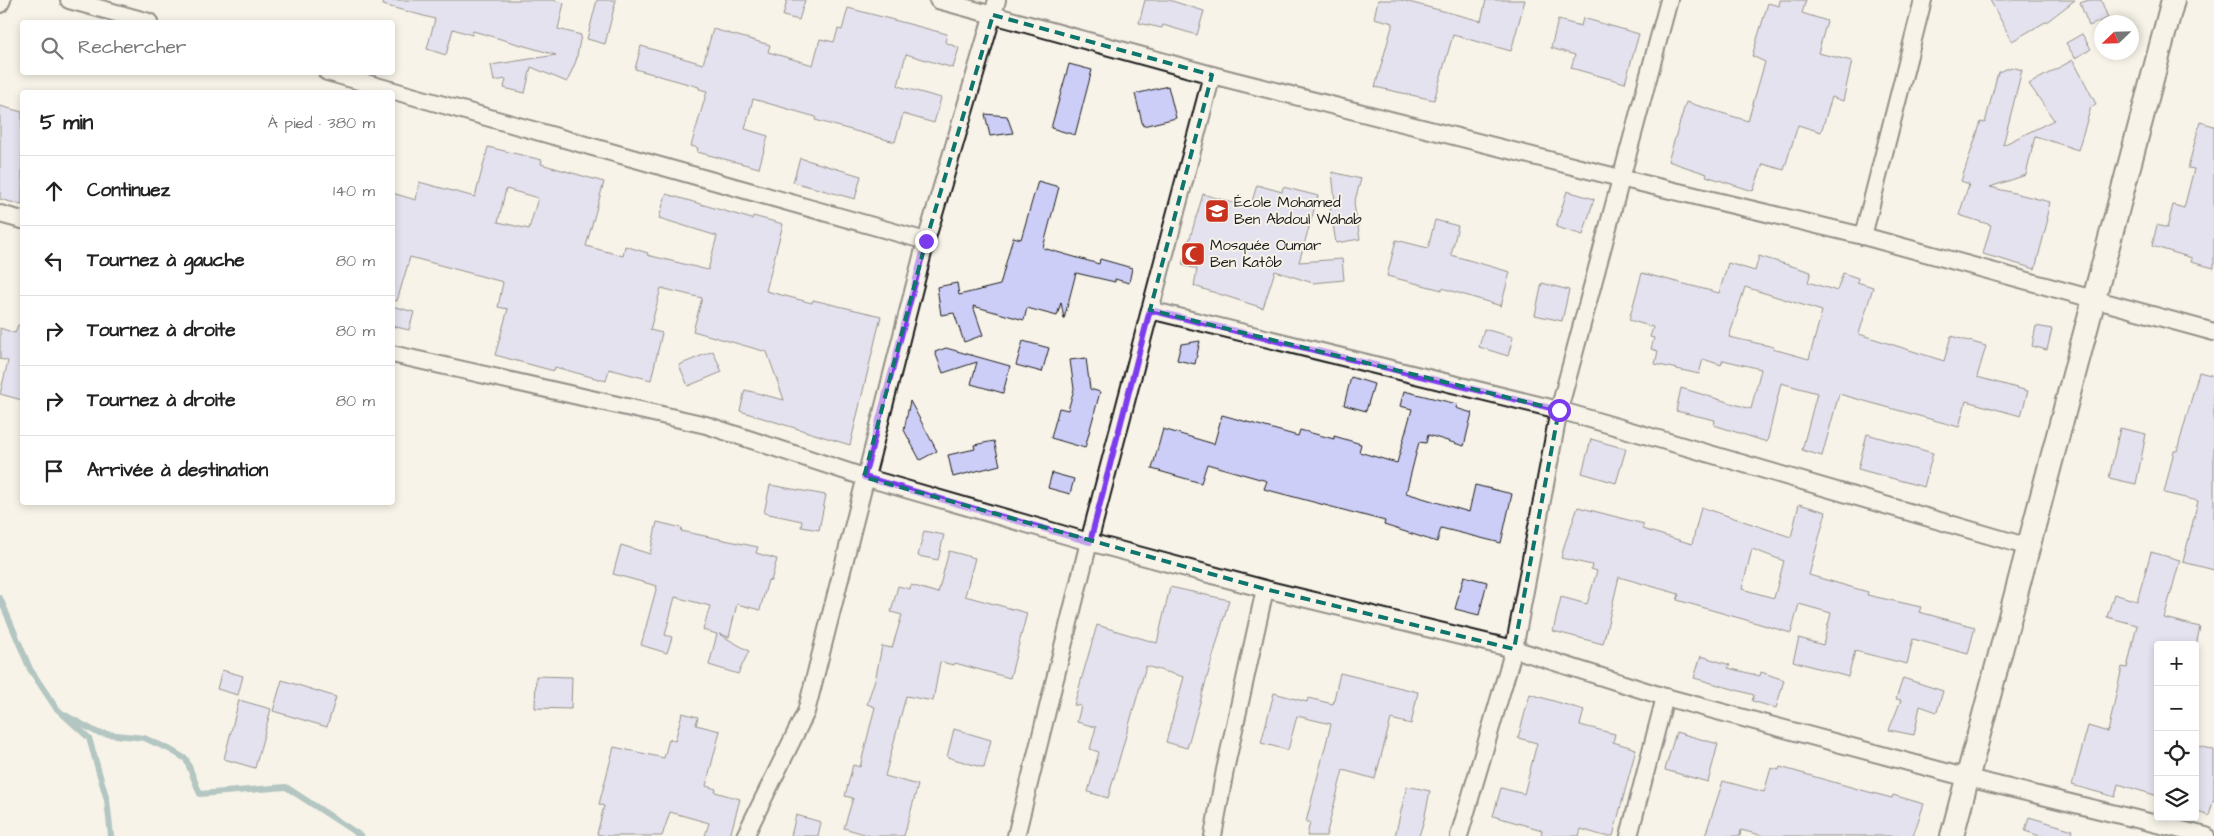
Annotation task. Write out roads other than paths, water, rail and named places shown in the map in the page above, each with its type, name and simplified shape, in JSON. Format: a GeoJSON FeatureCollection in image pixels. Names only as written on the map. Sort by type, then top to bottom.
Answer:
{"type":"FeatureCollection","features":[{"type":"Feature","properties":{"kind":"street"},"geometry":{"type":"LineString","coordinates":[[0,4],[2,0]]}},
{"type":"Feature","properties":{"kind":"street"},"geometry":{"type":"LineString","coordinates":[[69,0],[142,20]]}},
{"type":"Feature","properties":{"kind":"street"},"geometry":{"type":"LineString","coordinates":[[938,0],[995,8],[1212,75],[1620,178],[1863,236],[2214,332]]}},
{"type":"Feature","properties":{"kind":"street"},"geometry":{"type":"LineString","coordinates":[[1459,836],[1514,649],[1559,410],[1668,0]]}},
{"type":"Feature","properties":{"kind":"street"},"geometry":{"type":"LineString","coordinates":[[1863,236],[1923,0]]}},
{"type":"Feature","properties":{"kind":"street"},"geometry":{"type":"LineString","coordinates":[[1952,836],[2173,0]]}},
{"type":"Feature","properties":{"kind":"street"},"geometry":{"type":"LineString","coordinates":[[745,836],[806,712],[864,477],[926,241],[995,8]]}},
{"type":"Feature","properties":{"kind":"street"},"geometry":{"type":"LineString","coordinates":[[338,75],[391,90]]}},
{"type":"Feature","properties":{"kind":"street"},"geometry":{"type":"LineString","coordinates":[[1016,836],[1090,542],[1212,75]]}},
{"type":"Feature","properties":{"kind":"street"},"geometry":{"type":"LineString","coordinates":[[395,91],[926,241]]}},
{"type":"Feature","properties":{"kind":"street"},"geometry":{"type":"LineString","coordinates":[[0,214],[20,219]]}},
{"type":"Feature","properties":{"kind":"street"},"geometry":{"type":"LineString","coordinates":[[1150,310],[1559,410],[2029,547]]}},
{"type":"Feature","properties":{"kind":"street"},"geometry":{"type":"LineString","coordinates":[[395,355],[706,426],[864,477],[1090,542],[1265,589],[1514,649],[1665,697],[1968,778],[2206,836]]}},
{"type":"Feature","properties":{"kind":"street"},"geometry":{"type":"LineString","coordinates":[[1213,836],[1225,770],[1265,589]]}},
{"type":"Feature","properties":{"kind":"street"},"geometry":{"type":"LineString","coordinates":[[1629,836],[1665,697]]}},
{"type":"Feature","properties":{"kind":"waterway"},"geometry":{"type":"LineString","coordinates":[[0,598],[30,669],[56,708],[89,738],[107,800],[111,836]]}},
{"type":"Feature","properties":{"kind":"waterway"},"geometry":{"type":"LineString","coordinates":[[63,714],[98,733],[144,738],[169,749],[186,759],[200,794],[286,787],[361,836]]}},
{"type":"Feature","properties":{"kind":"place","name":"École Mohamed Ben Abdoul Wahab"},"geometry":{"type":"Point","coordinates":[1217,211]}},
{"type":"Feature","properties":{"kind":"place","name":"Mosquée Oumar Ben Katôb"},"geometry":{"type":"Point","coordinates":[1193,254]}}]}
